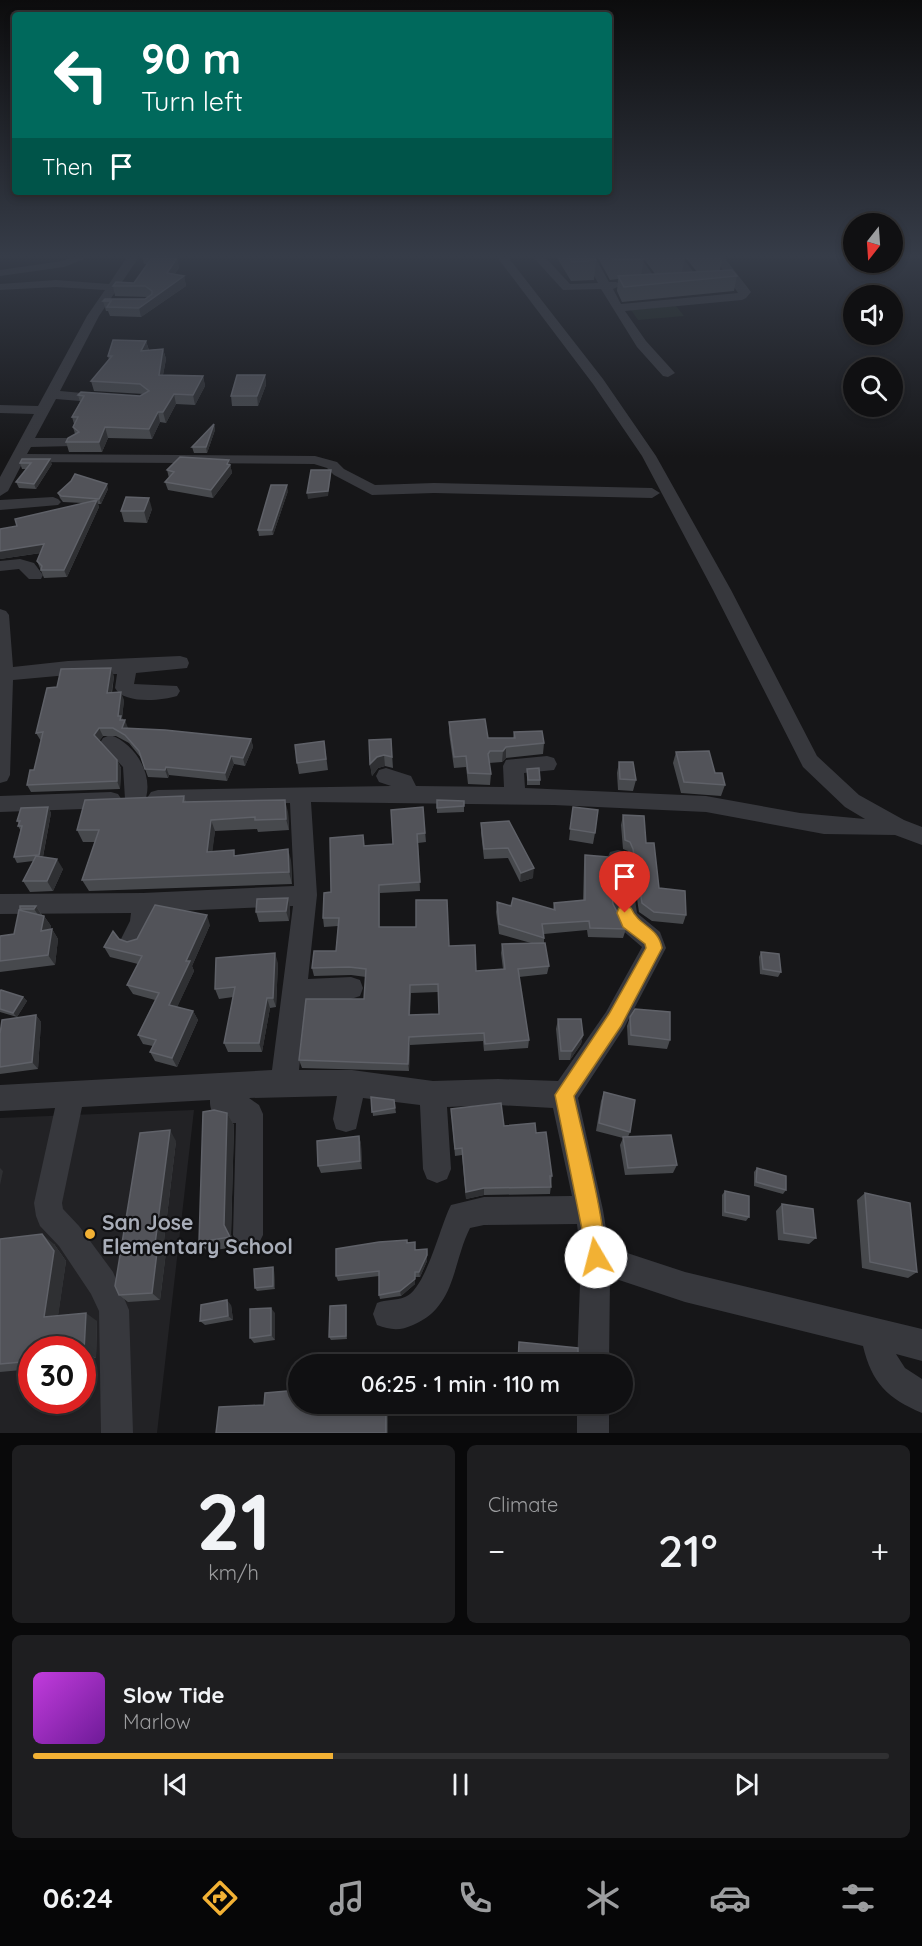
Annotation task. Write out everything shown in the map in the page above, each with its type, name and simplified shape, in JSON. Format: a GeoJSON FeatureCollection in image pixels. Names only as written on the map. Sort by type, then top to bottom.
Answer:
{"type":"FeatureCollection","features":[{"type":"Feature","properties":{"kind":"street"},"geometry":{"type":"LineString","coordinates":[[0,491],[50,394],[93,324]]}},
{"type":"Feature","properties":{"kind":"street"},"geometry":{"type":"LineString","coordinates":[[554,324],[649,456],[722,590],[810,761],[852,801],[896,826],[922,836]]}},
{"type":"Feature","properties":{"kind":"street"},"geometry":{"type":"LineString","coordinates":[[628,324],[641,344],[668,373]]}},
{"type":"Feature","properties":{"kind":"street"},"geometry":{"type":"LineString","coordinates":[[50,394],[114,399]]}},
{"type":"Feature","properties":{"kind":"street"},"geometry":{"type":"LineString","coordinates":[[0,409],[42,410]]}},
{"type":"Feature","properties":{"kind":"street"},"geometry":{"type":"LineString","coordinates":[[25,443],[73,442]]}},
{"type":"Feature","properties":{"kind":"street"},"geometry":{"type":"LineString","coordinates":[[17,458],[315,460],[332,465],[339,472],[372,490],[434,488],[652,493]]}},
{"type":"Feature","properties":{"kind":"street"},"geometry":{"type":"LineString","coordinates":[[0,505],[53,502]]}},
{"type":"Feature","properties":{"kind":"street"},"geometry":{"type":"LineString","coordinates":[[0,566],[23,564],[31,568],[35,575]]}},
{"type":"Feature","properties":{"kind":"street"},"geometry":{"type":"LineString","coordinates":[[0,776],[1,626]]}},
{"type":"Feature","properties":{"kind":"street"},"geometry":{"type":"LineString","coordinates":[[2,674],[68,668],[128,668],[180,663]]}},
{"type":"Feature","properties":{"kind":"street"},"geometry":{"type":"LineString","coordinates":[[128,668],[124,688],[128,691],[170,691]]}},
{"type":"Feature","properties":{"kind":"street"},"geometry":{"type":"LineString","coordinates":[[110,742],[130,759],[135,770],[135,799]]}},
{"type":"Feature","properties":{"kind":"street"},"geometry":{"type":"LineString","coordinates":[[515,795],[513,766],[547,764]]}},
{"type":"Feature","properties":{"kind":"street"},"geometry":{"type":"LineString","coordinates":[[386,776],[404,782],[409,794]]}},
{"type":"Feature","properties":{"kind":"street"},"geometry":{"type":"LineString","coordinates":[[0,804],[300,794],[515,795],[710,804],[801,822],[865,829],[896,826]]}},
{"type":"Feature","properties":{"kind":"street"},"geometry":{"type":"LineString","coordinates":[[284,1083],[306,896],[300,794]]}},
{"type":"Feature","properties":{"kind":"street"},"geometry":{"type":"LineString","coordinates":[[593,1354],[596,1257],[590,1210],[564,1095],[615,1020],[654,948],[652,940],[629,922],[625,913],[618,859]]}},
{"type":"Feature","properties":{"kind":"street"},"geometry":{"type":"LineString","coordinates":[[0,904],[143,903],[306,896]]}},
{"type":"Feature","properties":{"kind":"street"},"geometry":{"type":"LineString","coordinates":[[133,939],[142,923],[143,903]]}},
{"type":"Feature","properties":{"kind":"street"},"geometry":{"type":"LineString","coordinates":[[295,991],[351,988]]}},
{"type":"Feature","properties":{"kind":"street"},"geometry":{"type":"LineString","coordinates":[[0,1098],[284,1083],[352,1083],[433,1094],[498,1092],[564,1095]]}},
{"type":"Feature","properties":{"kind":"street"},"geometry":{"type":"LineString","coordinates":[[346,1119],[352,1083]]}},
{"type":"Feature","properties":{"kind":"street"},"geometry":{"type":"LineString","coordinates":[[224,1086],[223,1105],[228,1110],[243,1109],[250,1114],[248,1235]]}},
{"type":"Feature","properties":{"kind":"street"},"geometry":{"type":"LineString","coordinates":[[71,1094],[48,1203],[50,1216],[69,1236],[102,1283],[114,1310],[117,1433]]}},
{"type":"Feature","properties":{"kind":"street"},"geometry":{"type":"LineString","coordinates":[[433,1094],[437,1169]]}},
{"type":"Feature","properties":{"kind":"street"},"geometry":{"type":"LineString","coordinates":[[388,1314],[407,1313],[426,1300],[441,1273],[455,1225],[461,1215],[484,1211],[590,1210]]}},
{"type":"Feature","properties":{"kind":"street"},"geometry":{"type":"LineString","coordinates":[[596,1257],[685,1287],[922,1345]]}},
{"type":"Feature","properties":{"kind":"street"},"geometry":{"type":"LineString","coordinates":[[876,1334],[882,1364],[894,1381],[922,1397]]}},
{"type":"Feature","properties":{"kind":"street"},"geometry":{"type":"LineString","coordinates":[[593,1414],[593,1433]]}},
{"type":"Feature","properties":{"kind":"shaded area","name":"San Jose Elementary School"},"geometry":{"type":"Polygon","coordinates":[[[194,1110],[157,1433],[0,1433],[0,1118],[194,1110]]]}},
{"type":"Feature","properties":{"kind":"building"},"geometry":{"type":"Polygon","coordinates":[[[113,340],[146,341],[141,351],[163,349],[159,375],[203,376],[193,395],[174,394],[163,412],[158,412],[149,429],[105,427],[99,442],[66,442],[68,438],[79,432],[73,427],[78,417],[72,417],[84,396],[78,395],[81,392],[140,396],[149,391],[140,384],[91,381],[112,356],[108,356],[113,340]]]}},
{"type":"Feature","properties":{"kind":"building"},"geometry":{"type":"Polygon","coordinates":[[[237,375],[265,375],[257,396],[231,396],[237,375]]]}},
{"type":"Feature","properties":{"kind":"building"},"geometry":{"type":"Polygon","coordinates":[[[214,424],[206,447],[192,447],[214,424]]]}},
{"type":"Feature","properties":{"kind":"building"},"geometry":{"type":"Polygon","coordinates":[[[180,457],[229,460],[227,464],[230,465],[211,490],[165,482],[174,472],[167,470],[180,457]]]}},
{"type":"Feature","properties":{"kind":"building"},"geometry":{"type":"Polygon","coordinates":[[[22,459],[50,459],[34,484],[16,482],[31,463],[20,463],[22,459]]]}},
{"type":"Feature","properties":{"kind":"building"},"geometry":{"type":"Polygon","coordinates":[[[311,470],[331,470],[328,491],[307,493],[311,470]]]}},
{"type":"Feature","properties":{"kind":"building"},"geometry":{"type":"Polygon","coordinates":[[[75,474],[107,484],[99,499],[61,496],[58,493],[75,474]]]}},
{"type":"Feature","properties":{"kind":"building"},"geometry":{"type":"Polygon","coordinates":[[[271,485],[287,485],[272,530],[258,530],[271,485]]]}},
{"type":"Feature","properties":{"kind":"building"},"geometry":{"type":"Polygon","coordinates":[[[126,497],[149,498],[144,511],[121,511],[126,497]]]}},
{"type":"Feature","properties":{"kind":"building"},"geometry":{"type":"Polygon","coordinates":[[[97,500],[64,570],[41,570],[42,566],[37,561],[44,544],[0,551],[0,529],[17,526],[15,519],[97,500]]]}},
{"type":"Feature","properties":{"kind":"building"},"geometry":{"type":"Polygon","coordinates":[[[111,668],[107,693],[121,692],[118,716],[121,716],[120,720],[125,720],[122,728],[251,739],[243,758],[231,756],[225,773],[166,767],[165,770],[145,769],[139,751],[125,735],[113,728],[99,728],[94,735],[117,760],[117,781],[27,785],[30,770],[34,770],[43,732],[36,733],[47,688],[57,687],[61,669],[111,668]]]}},
{"type":"Feature","properties":{"kind":"building"},"geometry":{"type":"Polygon","coordinates":[[[485,719],[488,738],[515,738],[514,732],[542,731],[544,743],[506,747],[503,751],[490,751],[488,754],[491,774],[468,773],[466,756],[454,757],[449,722],[485,719]]]}},
{"type":"Feature","properties":{"kind":"building"},"geometry":{"type":"Polygon","coordinates":[[[391,739],[392,757],[384,755],[377,757],[370,764],[369,740],[391,739]]]}},
{"type":"Feature","properties":{"kind":"building"},"geometry":{"type":"Polygon","coordinates":[[[324,741],[326,759],[297,763],[295,745],[324,741]]]}},
{"type":"Feature","properties":{"kind":"building"},"geometry":{"type":"Polygon","coordinates":[[[709,751],[715,773],[722,773],[725,785],[684,782],[676,752],[709,751]]]}},
{"type":"Feature","properties":{"kind":"building"},"geometry":{"type":"Polygon","coordinates":[[[619,762],[633,762],[636,780],[620,779],[619,762]]]}},
{"type":"Feature","properties":{"kind":"building"},"geometry":{"type":"Polygon","coordinates":[[[539,768],[540,780],[528,780],[527,769],[539,768]]]}},
{"type":"Feature","properties":{"kind":"building"},"geometry":{"type":"Polygon","coordinates":[[[184,796],[183,802],[285,800],[286,819],[255,820],[255,817],[211,820],[207,852],[234,850],[234,856],[288,849],[289,872],[82,880],[99,830],[77,830],[85,800],[184,796]]]}},
{"type":"Feature","properties":{"kind":"building"},"geometry":{"type":"Polygon","coordinates":[[[437,800],[464,801],[464,806],[437,808],[437,800]]]}},
{"type":"Feature","properties":{"kind":"building"},"geometry":{"type":"Polygon","coordinates":[[[48,807],[39,855],[14,857],[22,826],[18,826],[20,821],[17,821],[21,808],[48,807]]]}},
{"type":"Feature","properties":{"kind":"building"},"geometry":{"type":"Polygon","coordinates":[[[423,807],[425,833],[417,834],[420,882],[379,885],[379,927],[416,927],[416,900],[447,900],[449,946],[475,945],[476,971],[505,969],[502,944],[545,943],[549,966],[518,969],[529,1040],[485,1044],[484,1033],[409,1037],[408,1064],[299,1060],[306,999],[364,999],[366,969],[312,968],[314,951],[336,951],[339,918],[323,918],[324,893],[331,892],[330,838],[363,835],[364,846],[393,844],[391,810],[423,807]],[[438,984],[410,985],[409,1015],[439,1014],[438,984]]]}},
{"type":"Feature","properties":{"kind":"building"},"geometry":{"type":"Polygon","coordinates":[[[573,807],[598,810],[595,833],[570,829],[573,807]]]}},
{"type":"Feature","properties":{"kind":"building"},"geometry":{"type":"Polygon","coordinates":[[[623,815],[644,816],[646,843],[654,843],[659,888],[685,891],[686,915],[654,912],[642,903],[633,849],[630,842],[625,840],[623,815]]]}},
{"type":"Feature","properties":{"kind":"building"},"geometry":{"type":"Polygon","coordinates":[[[509,821],[534,868],[521,873],[508,848],[484,849],[481,823],[509,821]]]}},
{"type":"Feature","properties":{"kind":"building"},"geometry":{"type":"Polygon","coordinates":[[[585,855],[608,857],[613,904],[626,929],[590,928],[589,921],[542,924],[544,938],[499,924],[497,902],[511,906],[513,898],[555,910],[554,903],[585,900],[585,855]]]}},
{"type":"Feature","properties":{"kind":"building"},"geometry":{"type":"Polygon","coordinates":[[[36,856],[57,859],[47,881],[23,881],[36,856]]]}},
{"type":"Feature","properties":{"kind":"building"},"geometry":{"type":"Polygon","coordinates":[[[288,898],[286,911],[256,912],[257,899],[288,898]]]}},
{"type":"Feature","properties":{"kind":"building"},"geometry":{"type":"Polygon","coordinates":[[[155,905],[207,915],[186,961],[190,961],[169,1005],[193,1011],[172,1058],[150,1052],[156,1040],[138,1035],[159,993],[127,985],[142,956],[104,947],[113,931],[119,939],[127,942],[137,939],[155,905]]]}},
{"type":"Feature","properties":{"kind":"building"},"geometry":{"type":"Polygon","coordinates":[[[20,906],[36,906],[34,909],[20,909],[20,906]]]}},
{"type":"Feature","properties":{"kind":"building"},"geometry":{"type":"Polygon","coordinates":[[[19,910],[44,916],[41,931],[52,929],[48,955],[0,961],[0,936],[14,934],[19,910]]]}},
{"type":"Feature","properties":{"kind":"building"},"geometry":{"type":"Polygon","coordinates":[[[761,952],[779,954],[781,972],[763,969],[761,952]]]}},
{"type":"Feature","properties":{"kind":"building"},"geometry":{"type":"Polygon","coordinates":[[[275,953],[273,998],[267,998],[259,1043],[224,1043],[235,987],[215,989],[216,958],[275,953]]]}},
{"type":"Feature","properties":{"kind":"building"},"geometry":{"type":"Polygon","coordinates":[[[1,990],[23,997],[13,1013],[0,1009],[1,990]]]}},
{"type":"Feature","properties":{"kind":"building"},"geometry":{"type":"Polygon","coordinates":[[[635,1009],[670,1012],[670,1040],[631,1035],[630,1017],[635,1009]]]}},
{"type":"Feature","properties":{"kind":"building"},"geometry":{"type":"Polygon","coordinates":[[[36,1015],[32,1062],[0,1067],[2,1020],[36,1015]]]}},
{"type":"Feature","properties":{"kind":"building"},"geometry":{"type":"Polygon","coordinates":[[[558,1019],[581,1019],[583,1035],[572,1051],[561,1051],[558,1019]]]}},
{"type":"Feature","properties":{"kind":"building"},"geometry":{"type":"Polygon","coordinates":[[[604,1092],[635,1100],[630,1132],[599,1123],[604,1092]]]}},
{"type":"Feature","properties":{"kind":"building"},"geometry":{"type":"Polygon","coordinates":[[[371,1097],[394,1100],[395,1108],[372,1112],[371,1097]]]}},
{"type":"Feature","properties":{"kind":"building"},"geometry":{"type":"Polygon","coordinates":[[[501,1103],[504,1126],[535,1123],[536,1133],[546,1132],[552,1176],[550,1176],[551,1187],[484,1188],[466,1192],[462,1148],[455,1149],[451,1109],[501,1103]]]}},
{"type":"Feature","properties":{"kind":"building"},"geometry":{"type":"Polygon","coordinates":[[[214,1110],[227,1113],[224,1225],[230,1237],[199,1242],[203,1112],[214,1110]]]}},
{"type":"Feature","properties":{"kind":"building"},"geometry":{"type":"Polygon","coordinates":[[[170,1130],[155,1244],[158,1244],[152,1293],[119,1295],[115,1286],[140,1133],[170,1130]]]}},
{"type":"Feature","properties":{"kind":"building"},"geometry":{"type":"Polygon","coordinates":[[[671,1135],[677,1165],[628,1168],[623,1137],[671,1135]]]}},
{"type":"Feature","properties":{"kind":"building"},"geometry":{"type":"Polygon","coordinates":[[[359,1136],[360,1161],[318,1166],[317,1141],[359,1136]]]}},
{"type":"Feature","properties":{"kind":"building"},"geometry":{"type":"Polygon","coordinates":[[[757,1168],[786,1176],[786,1190],[756,1182],[757,1168]]]}},
{"type":"Feature","properties":{"kind":"building"},"geometry":{"type":"Polygon","coordinates":[[[725,1191],[749,1196],[749,1217],[725,1212],[725,1191]]]}},
{"type":"Feature","properties":{"kind":"building"},"geometry":{"type":"Polygon","coordinates":[[[865,1193],[910,1203],[917,1272],[870,1262],[865,1193]]]}},
{"type":"Feature","properties":{"kind":"building"},"geometry":{"type":"Polygon","coordinates":[[[782,1204],[813,1209],[816,1238],[784,1233],[782,1204]]]}},
{"type":"Feature","properties":{"kind":"building"},"geometry":{"type":"Polygon","coordinates":[[[42,1234],[54,1251],[44,1317],[86,1313],[85,1336],[18,1336],[18,1362],[0,1364],[0,1239],[42,1234]]]}},
{"type":"Feature","properties":{"kind":"building"},"geometry":{"type":"Polygon","coordinates":[[[407,1240],[407,1243],[415,1242],[415,1250],[427,1249],[427,1255],[419,1272],[415,1272],[415,1279],[400,1291],[379,1295],[379,1271],[336,1276],[336,1249],[407,1240]]]}},
{"type":"Feature","properties":{"kind":"building"},"geometry":{"type":"Polygon","coordinates":[[[273,1267],[273,1286],[255,1288],[254,1269],[273,1267]]]}},
{"type":"Feature","properties":{"kind":"building"},"geometry":{"type":"Polygon","coordinates":[[[227,1300],[228,1316],[200,1321],[201,1305],[227,1300]]]}},
{"type":"Feature","properties":{"kind":"building"},"geometry":{"type":"Polygon","coordinates":[[[346,1305],[346,1336],[329,1337],[330,1306],[346,1305]]]}},
{"type":"Feature","properties":{"kind":"building"},"geometry":{"type":"Polygon","coordinates":[[[271,1308],[271,1335],[250,1338],[250,1309],[271,1308]]]}},
{"type":"Feature","properties":{"kind":"building"},"geometry":{"type":"Polygon","coordinates":[[[519,1342],[578,1348],[578,1354],[518,1354],[519,1342]]]}},
{"type":"Feature","properties":{"kind":"building"},"geometry":{"type":"Polygon","coordinates":[[[288,1391],[288,1414],[386,1414],[386,1433],[216,1433],[219,1407],[264,1405],[265,1393],[288,1391]]]}},
{"type":"Feature","properties":{"kind":"place","name":"San Jose Elementary School"},"geometry":{"type":"Point","coordinates":[90,1234]}},
{"type":"Feature","properties":{"kind":"route"},"geometry":{"type":"LineString","coordinates":[[596,1257],[590,1210],[564,1095],[615,1020],[654,948],[652,940],[629,922],[625,913]]}}]}
